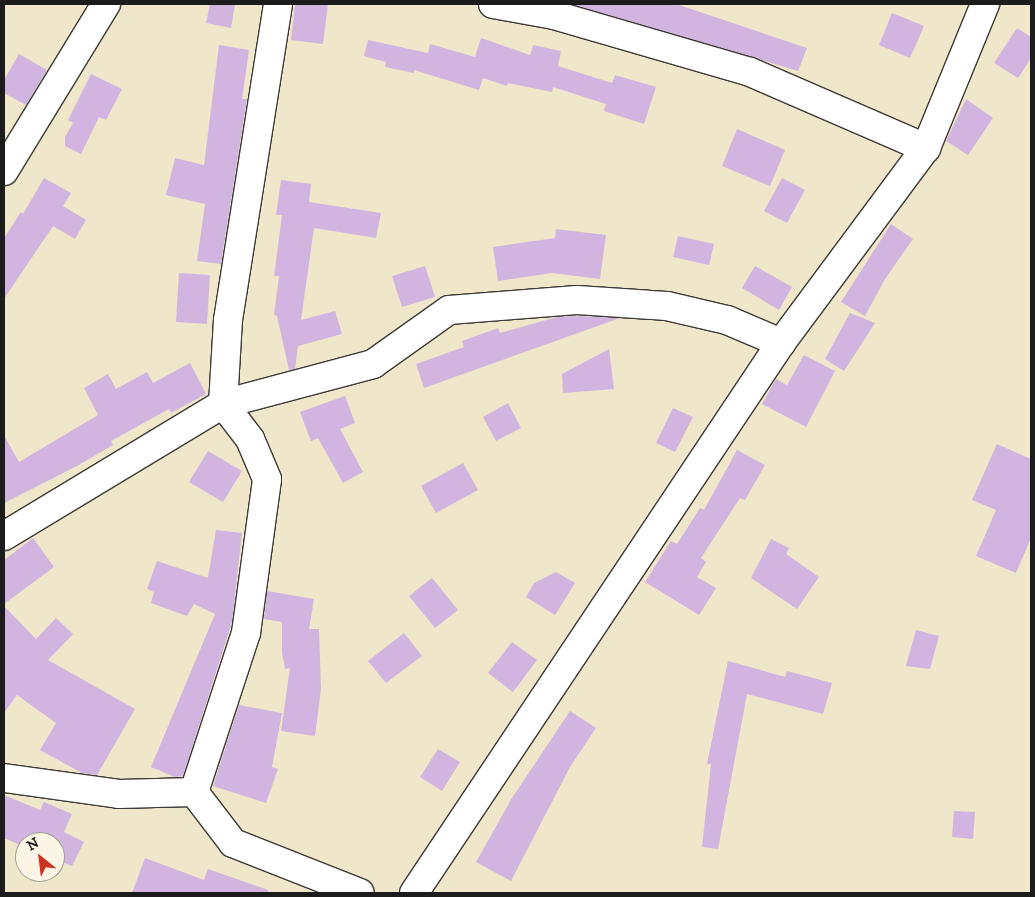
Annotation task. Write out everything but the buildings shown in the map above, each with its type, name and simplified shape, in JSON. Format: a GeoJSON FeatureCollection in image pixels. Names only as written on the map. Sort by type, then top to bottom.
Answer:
{"type":"FeatureCollection","features":[{"type":"Feature","properties":{"kind":"street"},"geometry":{"type":"LineString","coordinates":[[4,171],[106,4]]}},
{"type":"Feature","properties":{"kind":"street"},"geometry":{"type":"LineString","coordinates":[[194,792],[246,633],[267,479],[250,439],[223,404],[228,320],[278,4]]}},
{"type":"Feature","properties":{"kind":"street"},"geometry":{"type":"LineString","coordinates":[[493,4],[556,9],[750,72],[926,148]]}},
{"type":"Feature","properties":{"kind":"street"},"geometry":{"type":"LineString","coordinates":[[414,893],[781,343],[926,148],[986,4]]}},
{"type":"Feature","properties":{"kind":"street"},"geometry":{"type":"LineString","coordinates":[[4,536],[223,404],[373,364],[449,310],[577,300],[667,306],[727,320],[781,343]]}},
{"type":"Feature","properties":{"kind":"street"},"geometry":{"type":"LineString","coordinates":[[4,778],[119,794],[194,792]]}},
{"type":"Feature","properties":{"kind":"street"},"geometry":{"type":"LineString","coordinates":[[194,792],[233,843],[360,893]]}}]}
